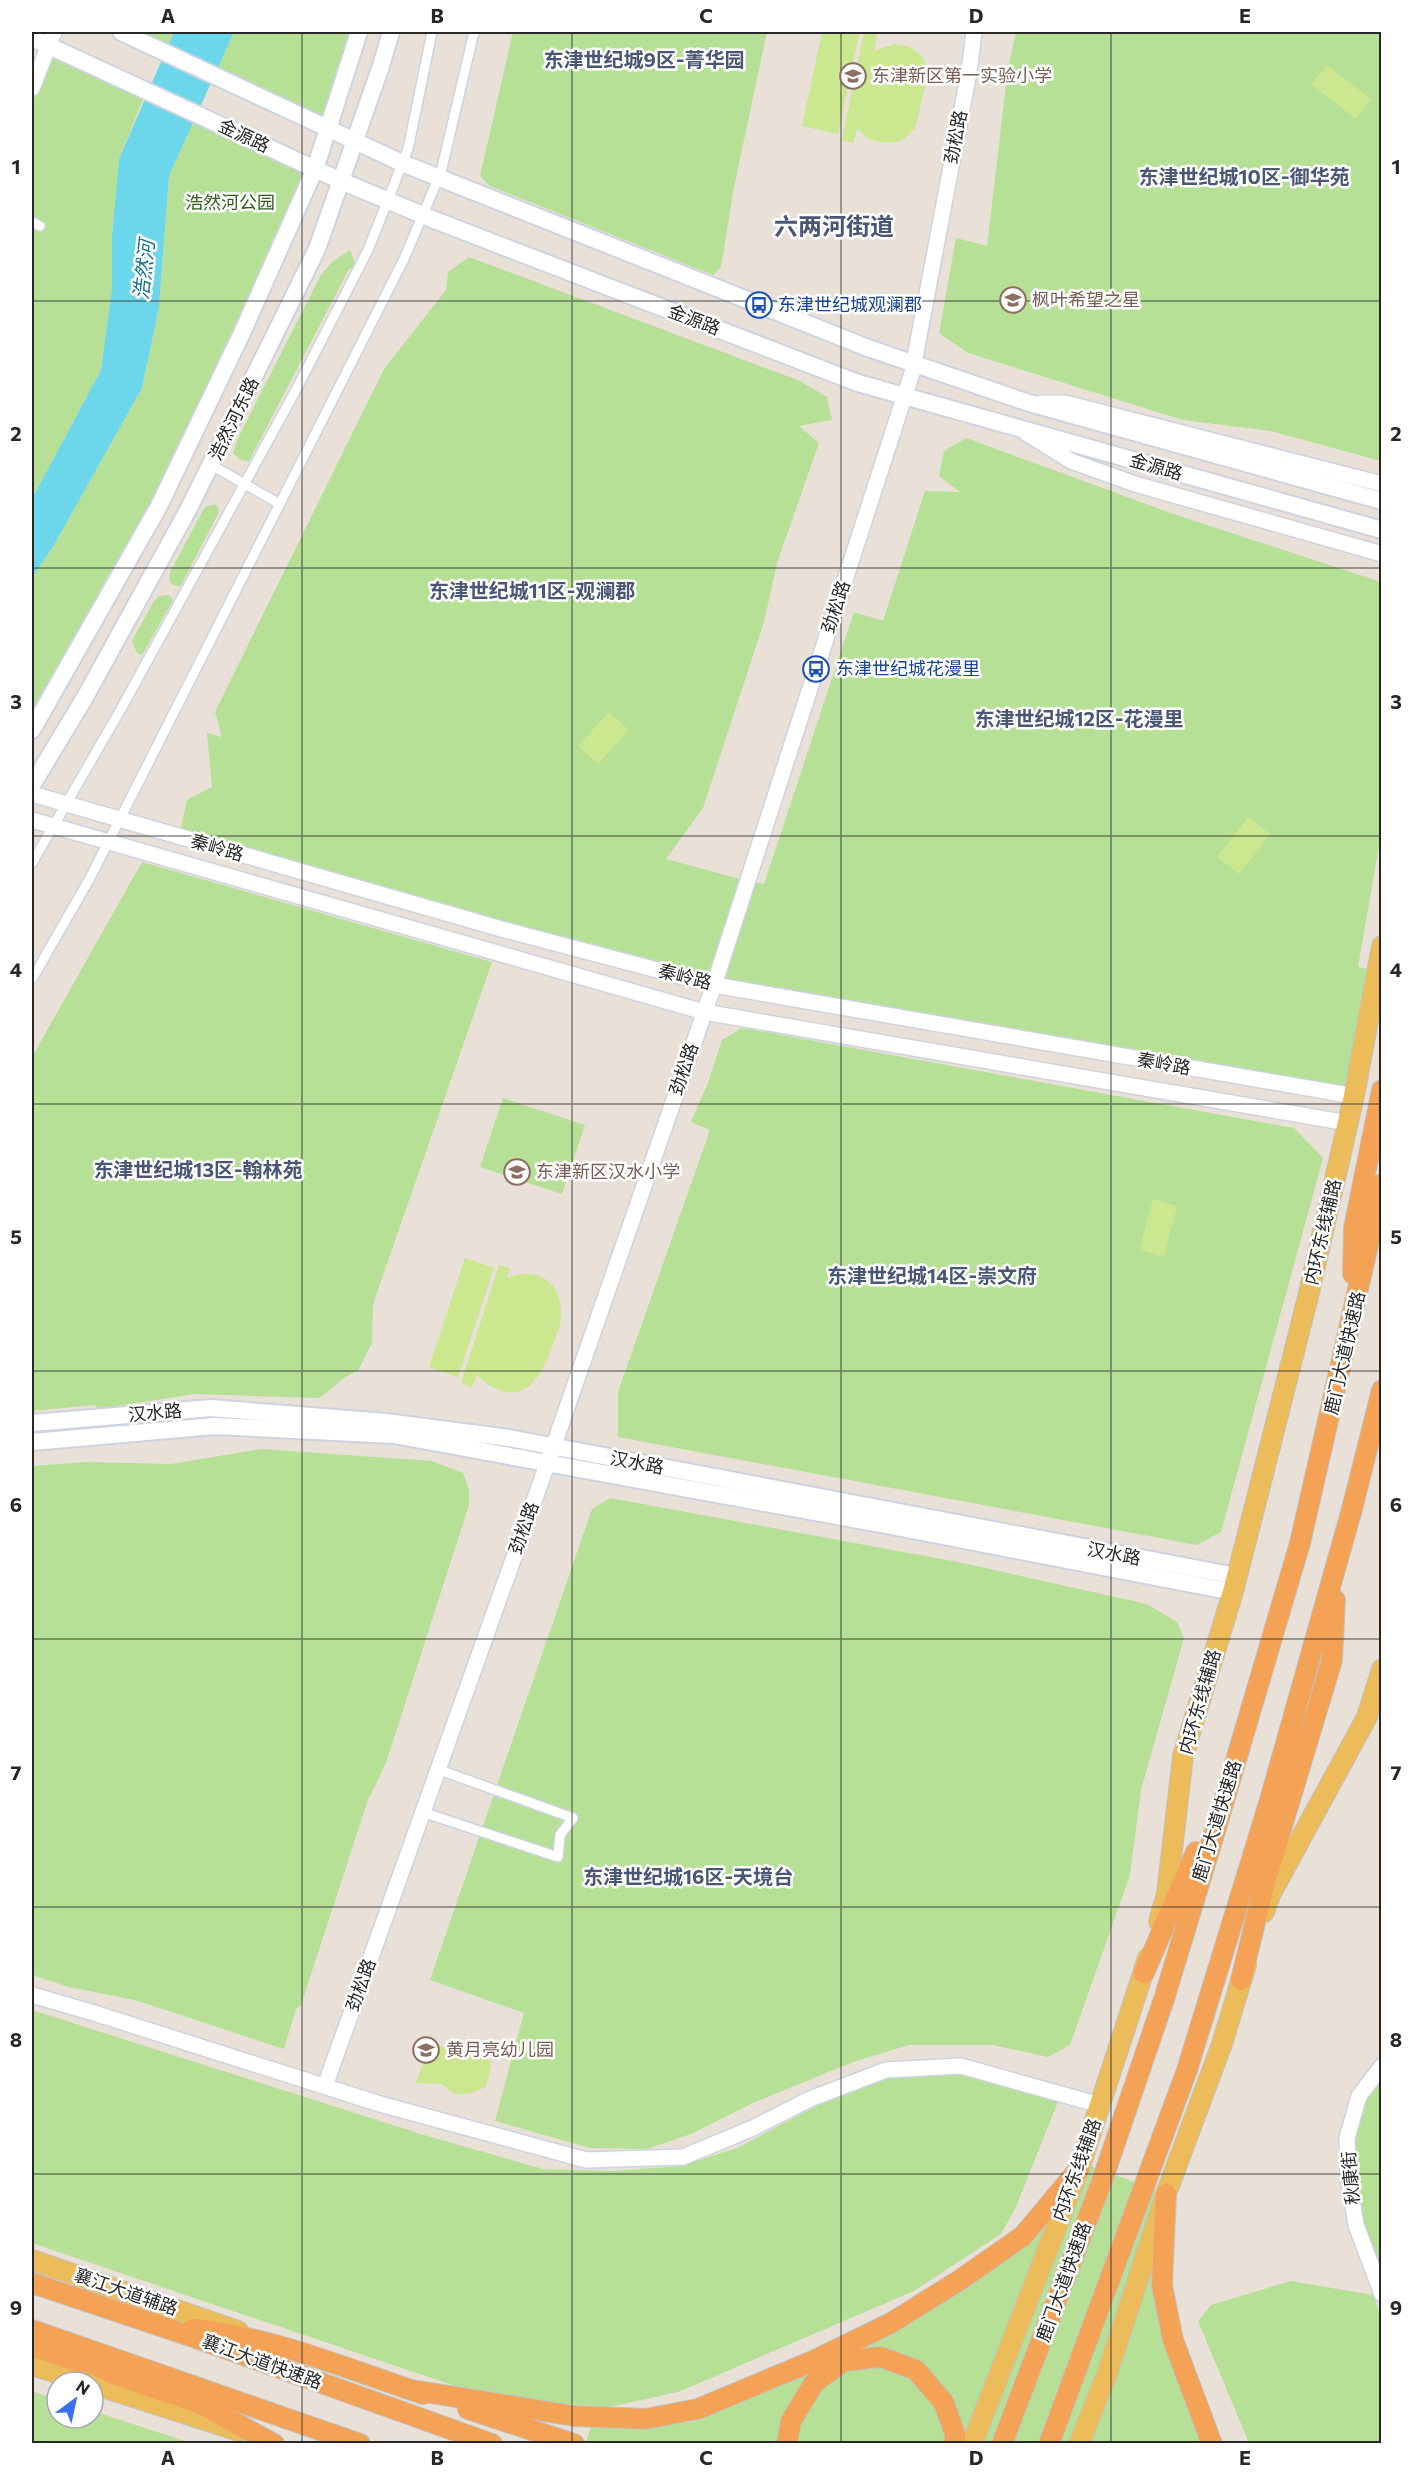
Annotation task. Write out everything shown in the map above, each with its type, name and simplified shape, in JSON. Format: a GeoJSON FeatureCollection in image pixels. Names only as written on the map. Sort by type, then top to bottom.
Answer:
{"type":"FeatureCollection","features":[{"type":"Feature","properties":{"kind":"highway"},"geometry":{"type":"LineString","coordinates":[[1353,1317],[1354,1228],[1382,1090]]}},
{"type":"Feature","properties":{"kind":"highway","name":"鹿门大道快速路"},"geometry":{"type":"LineString","coordinates":[[1002,2444],[1102,2181],[1164,1999],[1300,1543],[1382,1184]]}},
{"type":"Feature","properties":{"kind":"highway"},"geometry":{"type":"LineString","coordinates":[[1048,2444],[1187,2070],[1270,1800],[1337,1562],[1382,1390]]}},
{"type":"Feature","properties":{"kind":"highway"},"geometry":{"type":"LineString","coordinates":[[1241,1980],[1264,1886],[1332,1660],[1337,1562]]}},
{"type":"Feature","properties":{"kind":"highway"},"geometry":{"type":"LineString","coordinates":[[1144,1973],[1194,1859],[1223,1757],[1260,1678]]}},
{"type":"Feature","properties":{"kind":"highway"},"geometry":{"type":"LineString","coordinates":[[412,2390],[574,2416],[645,2419],[698,2409],[813,2361],[881,2328],[960,2280],[1023,2236],[1079,2169]]}},
{"type":"Feature","properties":{"kind":"highway"},"geometry":{"type":"LineString","coordinates":[[1167,2194],[1162,2285],[1173,2340],[1212,2444]]}},
{"type":"Feature","properties":{"kind":"highway"},"geometry":{"type":"LineString","coordinates":[[32,2271],[215,2331],[289,2348],[567,2441]]}},
{"type":"Feature","properties":{"kind":"highway","name":"襄江大道快速路"},"geometry":{"type":"LineString","coordinates":[[32,2283],[492,2444]]}},
{"type":"Feature","properties":{"kind":"highway"},"geometry":{"type":"LineString","coordinates":[[156,2325],[215,2331]]}},
{"type":"Feature","properties":{"kind":"highway"},"geometry":{"type":"LineString","coordinates":[[32,2335],[113,2374],[198,2403],[268,2441]]}},
{"type":"Feature","properties":{"kind":"highway"},"geometry":{"type":"LineString","coordinates":[[32,2335],[127,2361],[360,2444]]}},
{"type":"Feature","properties":{"kind":"highway"},"geometry":{"type":"LineString","coordinates":[[787,2444],[791,2421],[814,2384],[844,2361],[881,2357],[916,2370],[944,2403],[955,2434],[955,2444]]}},
{"type":"Feature","properties":{"kind":"main road","name":"金源路"},"geometry":{"type":"LineString","coordinates":[[122,32],[402,164],[914,364],[1026,402],[1382,501]]}},
{"type":"Feature","properties":{"kind":"main road","name":"浩然河东路"},"geometry":{"type":"LineString","coordinates":[[32,730],[159,506],[242,333],[315,169],[359,32]]}},
{"type":"Feature","properties":{"kind":"main road","name":"浩然河东路"},"geometry":{"type":"LineString","coordinates":[[32,784],[84,699],[211,465],[317,249],[391,32]]}},
{"type":"Feature","properties":{"kind":"main road","name":"金源路"},"geometry":{"type":"LineString","coordinates":[[32,37],[51,39],[90,64],[341,181],[423,215],[850,380],[1382,530]]}},
{"type":"Feature","properties":{"kind":"main road","name":"内环东线辅路"},"geometry":{"type":"LineString","coordinates":[[972,2444],[1079,2169],[1144,1973],[1167,1893],[1183,1756],[1234,1584],[1308,1297],[1354,1096],[1382,946]]}},
{"type":"Feature","properties":{"kind":"main road","name":"汉水路"},"geometry":{"type":"LineString","coordinates":[[32,1423],[211,1408],[387,1422],[509,1438],[550,1454]]}},
{"type":"Feature","properties":{"kind":"main road","name":"汉水路"},"geometry":{"type":"LineString","coordinates":[[32,1442],[215,1425],[394,1435],[550,1454],[1234,1584]]}},
{"type":"Feature","properties":{"kind":"main road"},"geometry":{"type":"LineString","coordinates":[[1079,2444],[1107,2374],[1270,1895],[1367,1717],[1382,1669]]}},
{"type":"Feature","properties":{"kind":"main road","name":"襄江大道辅路"},"geometry":{"type":"LineString","coordinates":[[32,2259],[289,2348]]}},
{"type":"Feature","properties":{"kind":"main road"},"geometry":{"type":"LineString","coordinates":[[32,2365],[48,2370]]}},
{"type":"Feature","properties":{"kind":"main road"},"geometry":{"type":"LineString","coordinates":[[105,2388],[268,2441]]}},
{"type":"Feature","properties":{"kind":"street"},"geometry":{"type":"LineString","coordinates":[[32,37],[33,32]]}},
{"type":"Feature","properties":{"kind":"street"},"geometry":{"type":"LineString","coordinates":[[32,863],[116,717],[244,484],[368,250],[408,149],[432,32]]}},
{"type":"Feature","properties":{"kind":"street"},"geometry":{"type":"LineString","coordinates":[[32,979],[108,842],[404,259],[439,178],[474,32]]}},
{"type":"Feature","properties":{"kind":"street","name":"劲松路"},"geometry":{"type":"LineString","coordinates":[[325,2086],[714,985],[905,396],[914,364],[974,32]]}},
{"type":"Feature","properties":{"kind":"street"},"geometry":{"type":"LineString","coordinates":[[32,88],[51,39]]}},
{"type":"Feature","properties":{"kind":"street"},"geometry":{"type":"LineString","coordinates":[[1026,402],[1065,403],[1382,484]]}},
{"type":"Feature","properties":{"kind":"street"},"geometry":{"type":"LineString","coordinates":[[1016,427],[1071,461],[1135,484],[1382,554]]}},
{"type":"Feature","properties":{"kind":"street"},"geometry":{"type":"LineString","coordinates":[[211,465],[280,504]]}},
{"type":"Feature","properties":{"kind":"street","name":"秦岭路"},"geometry":{"type":"LineString","coordinates":[[32,794],[505,930],[714,985],[1354,1096]]}},
{"type":"Feature","properties":{"kind":"street","name":"秦岭路"},"geometry":{"type":"LineString","coordinates":[[32,820],[704,1012],[1348,1123]]}},
{"type":"Feature","properties":{"kind":"street"},"geometry":{"type":"LineString","coordinates":[[422,1812],[558,1857],[560,1835],[573,1818],[437,1769]]}},
{"type":"Feature","properties":{"kind":"street"},"geometry":{"type":"LineString","coordinates":[[32,1995],[380,2104],[586,2160],[683,2157],[753,2128],[810,2099],[886,2070],[961,2066],[1100,2105]]}},
{"type":"Feature","properties":{"kind":"street","name":"秋康街"},"geometry":{"type":"LineString","coordinates":[[1382,2066],[1359,2096],[1347,2138],[1348,2177],[1356,2225],[1382,2294]]}},
{"type":"Feature","properties":{"kind":"green space"},"geometry":{"type":"Polygon","coordinates":[[[121,32],[174,32],[165,51],[121,32]]]}},
{"type":"Feature","properties":{"kind":"green space"},"geometry":{"type":"Polygon","coordinates":[[[234,32],[359,32],[328,130],[214,75],[234,32]]]}},
{"type":"Feature","properties":{"kind":"green space"},"geometry":{"type":"Polygon","coordinates":[[[513,32],[767,32],[734,187],[721,267],[713,275],[490,186],[480,176],[513,32]]]}},
{"type":"Feature","properties":{"kind":"green space"},"geometry":{"type":"Polygon","coordinates":[[[822,32],[860,32],[838,134],[802,126],[822,32]]]}},
{"type":"Feature","properties":{"kind":"green space"},"geometry":{"type":"Polygon","coordinates":[[[864,32],[878,32],[874,51],[895,44],[910,47],[922,56],[929,70],[915,129],[901,141],[885,143],[869,139],[857,129],[853,143],[842,140],[864,32]]]}},
{"type":"Feature","properties":{"kind":"green space"},"geometry":{"type":"Polygon","coordinates":[[[1016,32],[1381,32],[1381,461],[1271,431],[1183,420],[968,353],[939,333],[956,238],[987,246],[1008,68],[1016,32]]]}},
{"type":"Feature","properties":{"kind":"green space"},"geometry":{"type":"Polygon","coordinates":[[[49,46],[147,90],[119,159],[112,236],[112,289],[101,370],[32,499],[32,88],[49,46]]]}},
{"type":"Feature","properties":{"kind":"green space"},"geometry":{"type":"Polygon","coordinates":[[[1327,65],[1371,99],[1356,119],[1311,84],[1327,65]]]}},
{"type":"Feature","properties":{"kind":"green space","name":"浩然河公园"},"geometry":{"type":"Polygon","coordinates":[[[197,114],[315,169],[242,333],[32,730],[32,578],[54,545],[142,388],[159,307],[169,176],[197,114]]]}},
{"type":"Feature","properties":{"kind":"green space"},"geometry":{"type":"Polygon","coordinates":[[[350,250],[356,267],[349,269],[249,461],[241,460],[233,453],[238,438],[321,275],[333,261],[350,250]]]}},
{"type":"Feature","properties":{"kind":"green space"},"geometry":{"type":"Polygon","coordinates":[[[469,257],[800,381],[827,397],[832,420],[799,426],[819,443],[777,563],[764,622],[703,808],[666,859],[764,884],[854,612],[883,621],[925,491],[960,492],[939,476],[944,451],[966,438],[1168,512],[1381,582],[1382,828],[1358,967],[1377,971],[1354,1096],[714,985],[179,837],[187,800],[212,787],[207,733],[222,737],[215,712],[384,369],[446,290],[448,272],[469,257]]]}},
{"type":"Feature","properties":{"kind":"green space"},"geometry":{"type":"Polygon","coordinates":[[[215,504],[219,510],[217,516],[180,587],[173,585],[169,579],[170,572],[205,507],[215,504]]]}},
{"type":"Feature","properties":{"kind":"green space"},"geometry":{"type":"Polygon","coordinates":[[[169,595],[173,600],[142,655],[137,653],[132,641],[154,601],[159,596],[169,595]]]}},
{"type":"Feature","properties":{"kind":"green space"},"geometry":{"type":"Polygon","coordinates":[[[609,712],[629,730],[598,764],[578,746],[609,712]]]}},
{"type":"Feature","properties":{"kind":"green space"},"geometry":{"type":"Polygon","coordinates":[[[1248,817],[1270,834],[1239,874],[1217,857],[1248,817]]]}},
{"type":"Feature","properties":{"kind":"green space"},"geometry":{"type":"Polygon","coordinates":[[[142,862],[492,962],[373,1304],[372,1343],[358,1371],[318,1398],[194,1394],[99,1409],[94,1405],[32,1411],[32,1057],[142,862]]]}},
{"type":"Feature","properties":{"kind":"green space"},"geometry":{"type":"Polygon","coordinates":[[[742,1028],[1294,1128],[1323,1158],[1221,1532],[1197,1545],[618,1437],[618,1392],[710,1130],[691,1122],[708,1083],[722,1040],[742,1028]]]}},
{"type":"Feature","properties":{"kind":"green space"},"geometry":{"type":"Polygon","coordinates":[[[503,1098],[585,1125],[562,1194],[480,1167],[503,1098]]]}},
{"type":"Feature","properties":{"kind":"green space"},"geometry":{"type":"Polygon","coordinates":[[[1153,1199],[1177,1206],[1164,1257],[1139,1250],[1153,1199]]]}},
{"type":"Feature","properties":{"kind":"green space"},"geometry":{"type":"Polygon","coordinates":[[[465,1258],[494,1268],[458,1377],[429,1367],[465,1258]]]}},
{"type":"Feature","properties":{"kind":"green space"},"geometry":{"type":"Polygon","coordinates":[[[499,1265],[510,1268],[507,1278],[528,1274],[544,1278],[551,1284],[560,1301],[560,1322],[544,1366],[530,1385],[521,1391],[511,1393],[489,1385],[477,1375],[472,1387],[461,1383],[499,1265]]]}},
{"type":"Feature","properties":{"kind":"green space"},"geometry":{"type":"Polygon","coordinates":[[[261,1449],[432,1461],[463,1473],[469,1490],[469,1505],[386,1763],[368,1800],[301,2005],[296,2009],[284,2049],[135,2000],[69,1987],[32,1975],[32,1466],[87,1462],[171,1464],[261,1449]]]}},
{"type":"Feature","properties":{"kind":"green space"},"geometry":{"type":"Polygon","coordinates":[[[610,1498],[958,1562],[1147,1604],[1177,1622],[1184,1638],[1141,1790],[1130,1875],[1070,2045],[1048,2057],[993,2045],[909,2045],[853,2062],[755,2102],[691,2134],[647,2149],[590,2148],[495,2121],[524,2013],[430,1980],[592,1509],[610,1498]]]}},
{"type":"Feature","properties":{"kind":"green space"},"geometry":{"type":"Polygon","coordinates":[[[32,2010],[424,2135],[543,2169],[613,2171],[681,2166],[737,2148],[847,2090],[887,2077],[956,2073],[1061,2094],[1015,2209],[1001,2234],[914,2291],[678,2392],[610,2407],[550,2403],[470,2391],[32,2243],[32,2010]]]}},
{"type":"Feature","properties":{"kind":"green space"},"geometry":{"type":"Polygon","coordinates":[[[430,2043],[492,2061],[486,2087],[468,2094],[454,2094],[442,2084],[416,2083],[430,2043]]]}},
{"type":"Feature","properties":{"kind":"green space"},"geometry":{"type":"Polygon","coordinates":[[[1381,2066],[1381,2294],[1348,2177],[1359,2096],[1381,2066]]]}},
{"type":"Feature","properties":{"kind":"green space"},"geometry":{"type":"Polygon","coordinates":[[[1088,2165],[1162,2192],[1160,2260],[1204,2443],[585,2444],[593,2421],[641,2426],[692,2422],[779,2385],[946,2298],[1088,2165]]]}},
{"type":"Feature","properties":{"kind":"green space"},"geometry":{"type":"Polygon","coordinates":[[[1291,2281],[1373,2295],[1381,2317],[1381,2443],[1249,2443],[1198,2321],[1211,2305],[1291,2281]]]}},
{"type":"Feature","properties":{"kind":"green space"},"geometry":{"type":"Polygon","coordinates":[[[32,2391],[45,2396],[45,2430],[105,2430],[105,2415],[191,2443],[32,2443],[32,2391]]]}},
{"type":"Feature","properties":{"kind":"water","name":"浩然河"},"geometry":{"type":"Polygon","coordinates":[[[174,32],[234,32],[169,176],[159,307],[142,388],[54,545],[32,578],[32,499],[101,370],[112,289],[112,236],[119,159],[174,32]]]}},
{"type":"Feature","properties":{"kind":"place","name":"东津新区第一实验小学"},"geometry":{"type":"Point","coordinates":[853,76]}},
{"type":"Feature","properties":{"kind":"place","name":"枫叶希望之星"},"geometry":{"type":"Point","coordinates":[1013,300]}},
{"type":"Feature","properties":{"kind":"place","name":"东津世纪城观澜郡"},"geometry":{"type":"Point","coordinates":[759,305]}},
{"type":"Feature","properties":{"kind":"place","name":"东津世纪城花漫里"},"geometry":{"type":"Point","coordinates":[816,669]}},
{"type":"Feature","properties":{"kind":"place","name":"东津新区汉水小学"},"geometry":{"type":"Point","coordinates":[517,1172]}},
{"type":"Feature","properties":{"kind":"place","name":"黄月亮幼儿园"},"geometry":{"type":"Point","coordinates":[426,2050]}},
{"type":"Feature","properties":{"kind":"district","name":"东津世纪城9区-菁华园"},"geometry":{"type":"Point","coordinates":[644,60]}},
{"type":"Feature","properties":{"kind":"district","name":"东津世纪城10区-御华苑"},"geometry":{"type":"Point","coordinates":[1244,177]}},
{"type":"Feature","properties":{"kind":"district","name":"六两河街道"},"geometry":{"type":"Point","coordinates":[834,227]}},
{"type":"Feature","properties":{"kind":"district","name":"东津世纪城11区-观澜郡"},"geometry":{"type":"Point","coordinates":[532,591]}},
{"type":"Feature","properties":{"kind":"district","name":"东津世纪城12区-花漫里"},"geometry":{"type":"Point","coordinates":[1079,719]}},
{"type":"Feature","properties":{"kind":"district","name":"东津世纪城13区-翰林苑"},"geometry":{"type":"Point","coordinates":[198,1170]}},
{"type":"Feature","properties":{"kind":"district","name":"东津世纪城14区-崇文府"},"geometry":{"type":"Point","coordinates":[932,1276]}},
{"type":"Feature","properties":{"kind":"district","name":"东津世纪城16区-天境台"},"geometry":{"type":"Point","coordinates":[688,1877]}}]}
